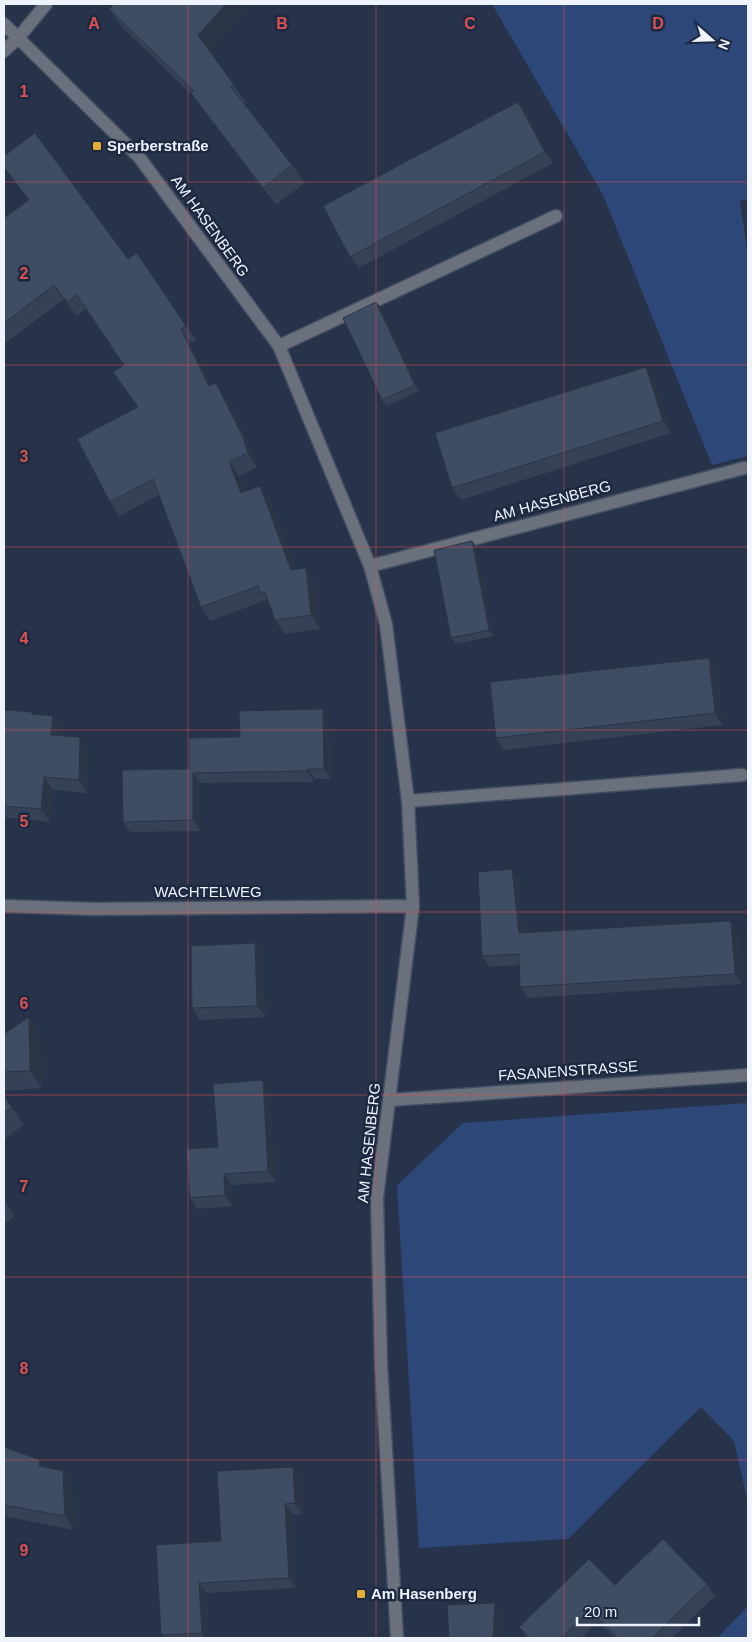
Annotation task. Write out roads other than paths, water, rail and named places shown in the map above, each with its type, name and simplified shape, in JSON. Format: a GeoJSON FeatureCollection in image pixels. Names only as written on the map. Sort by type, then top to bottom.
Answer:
{"type":"FeatureCollection","features":[{"type":"Feature","properties":{"kind":"street"},"geometry":{"type":"LineString","coordinates":[[4,51],[19,37],[46,4]]}},
{"type":"Feature","properties":{"kind":"street","name":"AM HASENBERG"},"geometry":{"type":"LineString","coordinates":[[4,24],[139,157],[279,346],[370,566],[386,624],[408,801],[413,906],[378,1208],[381,1364],[397,1638]]}},
{"type":"Feature","properties":{"kind":"street"},"geometry":{"type":"LineString","coordinates":[[279,346],[556,216]]}},
{"type":"Feature","properties":{"kind":"street","name":"AM HASENBERG"},"geometry":{"type":"LineString","coordinates":[[370,566],[744,468]]}},
{"type":"Feature","properties":{"kind":"street"},"geometry":{"type":"LineString","coordinates":[[408,801],[742,775]]}},
{"type":"Feature","properties":{"kind":"street","name":"WACHTELWEG"},"geometry":{"type":"LineString","coordinates":[[4,906],[94,909],[413,906]]}},
{"type":"Feature","properties":{"kind":"street","name":"FASANENSTRASSE"},"geometry":{"type":"LineString","coordinates":[[390,1100],[748,1075]]}},
{"type":"Feature","properties":{"kind":"place","name":"Sperberstraße"},"geometry":{"type":"Point","coordinates":[97,146]}},
{"type":"Feature","properties":{"kind":"place","name":"Am Hasenberg"},"geometry":{"type":"Point","coordinates":[361,1594]}}]}
